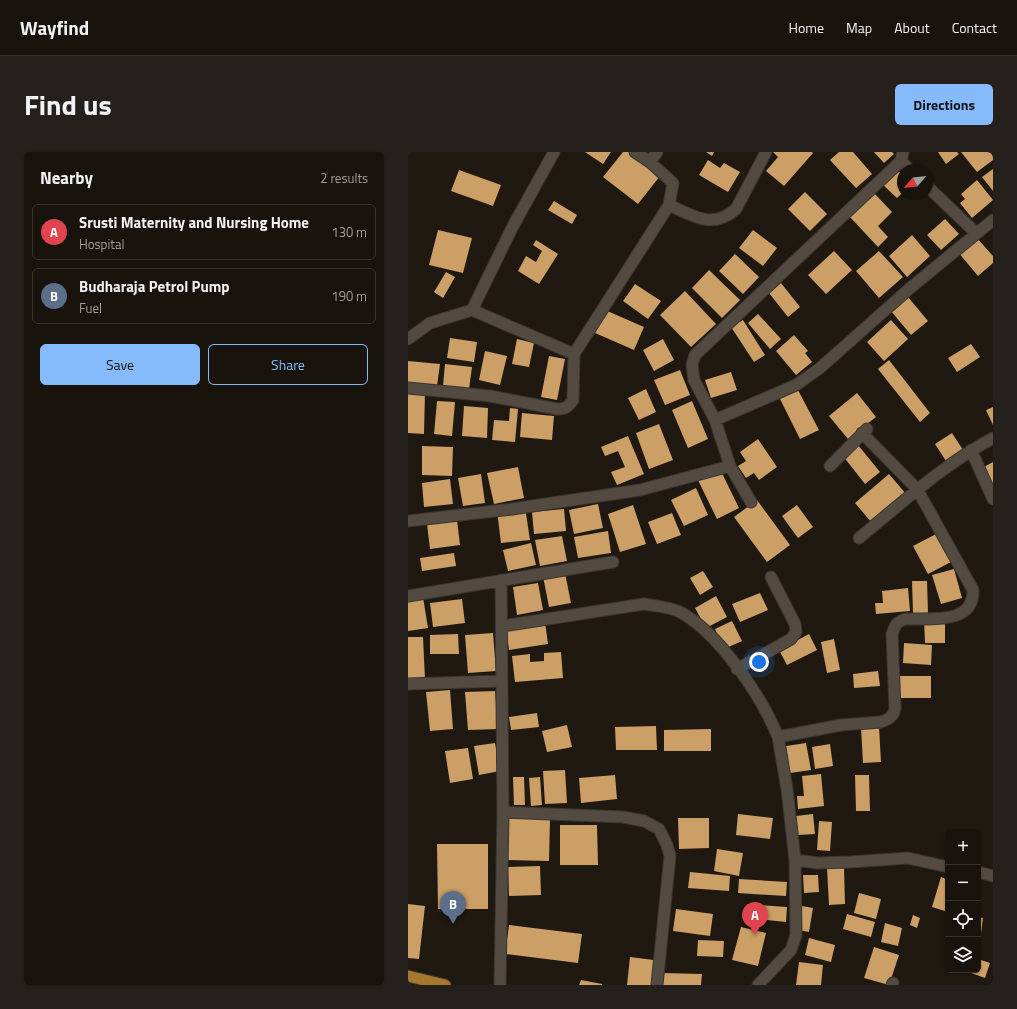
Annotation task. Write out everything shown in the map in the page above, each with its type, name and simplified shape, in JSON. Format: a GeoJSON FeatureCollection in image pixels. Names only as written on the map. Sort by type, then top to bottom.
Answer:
{"type":"FeatureCollection","features":[{"type":"Feature","properties":{"kind":"main road"},"geometry":{"type":"LineString","coordinates":[[408,976],[444,985]]}},
{"type":"Feature","properties":{"kind":"street"},"geometry":{"type":"LineString","coordinates":[[472,310],[513,226],[554,152]]}},
{"type":"Feature","properties":{"kind":"street"},"geometry":{"type":"LineString","coordinates":[[408,388],[490,396],[564,409],[573,400],[574,354],[669,205],[673,183],[650,162],[635,152]]}},
{"type":"Feature","properties":{"kind":"street"},"geometry":{"type":"LineString","coordinates":[[650,162],[657,152]]}},
{"type":"Feature","properties":{"kind":"street"},"geometry":{"type":"LineString","coordinates":[[669,205],[705,220],[715,221],[729,216],[736,209],[766,152]]}},
{"type":"Feature","properties":{"kind":"street"},"geometry":{"type":"LineString","coordinates":[[751,502],[730,466],[715,420],[694,380],[692,365],[695,355],[902,156]]}},
{"type":"Feature","properties":{"kind":"street"},"geometry":{"type":"LineString","coordinates":[[933,192],[976,233]]}},
{"type":"Feature","properties":{"kind":"street"},"geometry":{"type":"LineString","coordinates":[[715,420],[782,392],[814,372],[993,220]]}},
{"type":"Feature","properties":{"kind":"street"},"geometry":{"type":"LineString","coordinates":[[408,339],[430,323],[472,310],[574,354]]}},
{"type":"Feature","properties":{"kind":"street"},"geometry":{"type":"LineString","coordinates":[[778,737],[836,726],[881,722],[894,715],[892,634],[895,625],[900,620],[906,619],[951,617],[968,609],[973,599],[972,590],[917,489],[864,431],[830,466]]}},
{"type":"Feature","properties":{"kind":"street"},"geometry":{"type":"LineString","coordinates":[[859,538],[917,489],[971,450],[993,438]]}},
{"type":"Feature","properties":{"kind":"street"},"geometry":{"type":"LineString","coordinates":[[971,450],[993,499]]}},
{"type":"Feature","properties":{"kind":"street"},"geometry":{"type":"LineString","coordinates":[[408,521],[512,510],[640,490],[730,466]]}},
{"type":"Feature","properties":{"kind":"street"},"geometry":{"type":"LineString","coordinates":[[408,596],[613,562]]}},
{"type":"Feature","properties":{"kind":"street"},"geometry":{"type":"LineString","coordinates":[[738,669],[791,638],[796,632],[795,624],[771,577]]}},
{"type":"Feature","properties":{"kind":"street"},"geometry":{"type":"LineString","coordinates":[[500,985],[503,812],[501,580]]}},
{"type":"Feature","properties":{"kind":"street"},"geometry":{"type":"LineString","coordinates":[[502,626],[644,604],[664,607],[682,613],[707,633],[738,669],[770,718],[778,737],[787,790],[796,860],[796,935],[791,950],[758,985]]}},
{"type":"Feature","properties":{"kind":"street"},"geometry":{"type":"LineString","coordinates":[[408,684],[502,681]]}},
{"type":"Feature","properties":{"kind":"street"},"geometry":{"type":"LineString","coordinates":[[503,812],[623,817],[644,821],[659,829],[667,845],[670,856],[657,985]]}},
{"type":"Feature","properties":{"kind":"street"},"geometry":{"type":"LineString","coordinates":[[796,860],[838,862],[908,858],[945,866]]}},
{"type":"Feature","properties":{"kind":"street"},"geometry":{"type":"LineString","coordinates":[[981,873],[993,876]]}},
{"type":"Feature","properties":{"kind":"building"},"geometry":{"type":"Polygon","coordinates":[[[585,152],[611,152],[603,164],[585,152]]]}},
{"type":"Feature","properties":{"kind":"building"},"geometry":{"type":"Polygon","coordinates":[[[623,152],[630,152],[660,176],[638,204],[603,177],[623,152]]]}},
{"type":"Feature","properties":{"kind":"building"},"geometry":{"type":"Polygon","coordinates":[[[706,152],[714,152],[712,156],[706,152]]]}},
{"type":"Feature","properties":{"kind":"building"},"geometry":{"type":"Polygon","coordinates":[[[773,152],[813,153],[784,186],[766,171],[778,157],[773,152]]]}},
{"type":"Feature","properties":{"kind":"building"},"geometry":{"type":"Polygon","coordinates":[[[839,152],[853,152],[872,174],[856,188],[830,160],[839,152]]]}},
{"type":"Feature","properties":{"kind":"building"},"geometry":{"type":"Polygon","coordinates":[[[874,152],[892,152],[894,154],[884,163],[874,152]]]}},
{"type":"Feature","properties":{"kind":"building"},"geometry":{"type":"Polygon","coordinates":[[[938,152],[957,152],[959,154],[946,164],[938,152]]]}},
{"type":"Feature","properties":{"kind":"building"},"geometry":{"type":"Polygon","coordinates":[[[961,152],[993,152],[993,160],[977,172],[961,152]]]}},
{"type":"Feature","properties":{"kind":"building"},"geometry":{"type":"Polygon","coordinates":[[[708,160],[720,168],[724,163],[740,172],[728,192],[699,175],[708,160]]]}},
{"type":"Feature","properties":{"kind":"building"},"geometry":{"type":"Polygon","coordinates":[[[896,169],[897,170],[897,198],[882,184],[896,169]]]}},
{"type":"Feature","properties":{"kind":"building"},"geometry":{"type":"Polygon","coordinates":[[[993,169],[993,191],[982,177],[993,169]]]}},
{"type":"Feature","properties":{"kind":"building"},"geometry":{"type":"Polygon","coordinates":[[[459,170],[501,185],[493,206],[451,191],[459,170]]]}},
{"type":"Feature","properties":{"kind":"building"},"geometry":{"type":"Polygon","coordinates":[[[977,180],[993,200],[972,218],[960,203],[965,199],[961,194],[977,180]]]}},
{"type":"Feature","properties":{"kind":"building"},"geometry":{"type":"Polygon","coordinates":[[[805,192],[827,214],[810,231],[788,209],[805,192]]]}},
{"type":"Feature","properties":{"kind":"building"},"geometry":{"type":"Polygon","coordinates":[[[874,193],[892,212],[878,226],[888,237],[878,247],[850,217],[874,193]]]}},
{"type":"Feature","properties":{"kind":"building"},"geometry":{"type":"Polygon","coordinates":[[[554,201],[577,215],[572,224],[548,210],[554,201]]]}},
{"type":"Feature","properties":{"kind":"building"},"geometry":{"type":"Polygon","coordinates":[[[945,219],[959,234],[941,250],[927,235],[945,219]]]}},
{"type":"Feature","properties":{"kind":"building"},"geometry":{"type":"Polygon","coordinates":[[[438,230],[472,238],[463,273],[429,265],[438,230]]]}},
{"type":"Feature","properties":{"kind":"building"},"geometry":{"type":"Polygon","coordinates":[[[753,230],[777,248],[763,266],[739,248],[753,230]]]}},
{"type":"Feature","properties":{"kind":"building"},"geometry":{"type":"Polygon","coordinates":[[[912,235],[930,256],[907,277],[889,256],[912,235]]]}},
{"type":"Feature","properties":{"kind":"building"},"geometry":{"type":"Polygon","coordinates":[[[976,237],[993,256],[993,263],[978,276],[958,252],[976,237]]]}},
{"type":"Feature","properties":{"kind":"building"},"geometry":{"type":"Polygon","coordinates":[[[536,240],[558,254],[539,284],[518,271],[526,256],[536,262],[542,251],[533,245],[536,240]]]}},
{"type":"Feature","properties":{"kind":"building"},"geometry":{"type":"Polygon","coordinates":[[[834,251],[852,270],[826,294],[808,275],[834,251]]]}},
{"type":"Feature","properties":{"kind":"building"},"geometry":{"type":"Polygon","coordinates":[[[879,251],[903,277],[879,298],[856,271],[879,251]]]}},
{"type":"Feature","properties":{"kind":"building"},"geometry":{"type":"Polygon","coordinates":[[[735,254],[759,277],[743,294],[719,271],[735,254]]]}},
{"type":"Feature","properties":{"kind":"building"},"geometry":{"type":"Polygon","coordinates":[[[709,270],[740,300],[722,318],[692,288],[709,270]]]}},
{"type":"Feature","properties":{"kind":"building"},"geometry":{"type":"Polygon","coordinates":[[[446,272],[455,277],[443,298],[434,292],[446,272]]]}},
{"type":"Feature","properties":{"kind":"building"},"geometry":{"type":"Polygon","coordinates":[[[781,283],[800,307],[788,317],[769,293],[781,283]]]}},
{"type":"Feature","properties":{"kind":"building"},"geometry":{"type":"Polygon","coordinates":[[[635,284],[661,301],[648,319],[623,301],[635,284]]]}},
{"type":"Feature","properties":{"kind":"building"},"geometry":{"type":"Polygon","coordinates":[[[685,291],[716,324],[691,347],[660,315],[685,291]]]}},
{"type":"Feature","properties":{"kind":"building"},"geometry":{"type":"Polygon","coordinates":[[[908,297],[928,321],[911,335],[891,311],[908,297]]]}},
{"type":"Feature","properties":{"kind":"building"},"geometry":{"type":"Polygon","coordinates":[[[605,310],[644,327],[634,350],[595,333],[605,310]]]}},
{"type":"Feature","properties":{"kind":"building"},"geometry":{"type":"Polygon","coordinates":[[[758,314],[781,339],[770,349],[748,323],[758,314]]]}},
{"type":"Feature","properties":{"kind":"building"},"geometry":{"type":"Polygon","coordinates":[[[743,320],[765,355],[754,362],[731,327],[743,320]]]}},
{"type":"Feature","properties":{"kind":"building"},"geometry":{"type":"Polygon","coordinates":[[[891,320],[908,339],[884,361],[867,342],[891,320]]]}},
{"type":"Feature","properties":{"kind":"building"},"geometry":{"type":"Polygon","coordinates":[[[794,335],[808,351],[805,353],[812,362],[796,375],[776,351],[794,335]]]}},
{"type":"Feature","properties":{"kind":"building"},"geometry":{"type":"Polygon","coordinates":[[[450,338],[477,342],[474,362],[447,358],[450,338]]]}},
{"type":"Feature","properties":{"kind":"building"},"geometry":{"type":"Polygon","coordinates":[[[517,339],[534,343],[529,367],[512,364],[517,339]]]}},
{"type":"Feature","properties":{"kind":"building"},"geometry":{"type":"Polygon","coordinates":[[[663,339],[674,360],[654,371],[643,350],[663,339]]]}},
{"type":"Feature","properties":{"kind":"building"},"geometry":{"type":"Polygon","coordinates":[[[971,344],[980,357],[957,372],[948,358],[971,344]]]}},
{"type":"Feature","properties":{"kind":"building"},"geometry":{"type":"Polygon","coordinates":[[[485,351],[507,356],[500,385],[479,380],[485,351]]]}},
{"type":"Feature","properties":{"kind":"building"},"geometry":{"type":"Polygon","coordinates":[[[549,356],[565,359],[557,400],[541,397],[549,356]]]}},
{"type":"Feature","properties":{"kind":"building"},"geometry":{"type":"Polygon","coordinates":[[[889,360],[930,413],[920,422],[878,369],[889,360]]]}},
{"type":"Feature","properties":{"kind":"building"},"geometry":{"type":"Polygon","coordinates":[[[408,361],[440,364],[437,386],[408,383],[408,361]]]}},
{"type":"Feature","properties":{"kind":"building"},"geometry":{"type":"Polygon","coordinates":[[[445,364],[472,367],[469,389],[443,386],[445,364]]]}},
{"type":"Feature","properties":{"kind":"building"},"geometry":{"type":"Polygon","coordinates":[[[680,370],[690,395],[665,405],[654,380],[680,370]]]}},
{"type":"Feature","properties":{"kind":"building"},"geometry":{"type":"Polygon","coordinates":[[[731,372],[737,390],[711,398],[705,380],[731,372]]]}},
{"type":"Feature","properties":{"kind":"building"},"geometry":{"type":"Polygon","coordinates":[[[646,389],[656,412],[639,420],[628,398],[646,389]]]}},
{"type":"Feature","properties":{"kind":"building"},"geometry":{"type":"Polygon","coordinates":[[[798,390],[819,430],[800,439],[780,399],[798,390]]]}},
{"type":"Feature","properties":{"kind":"building"},"geometry":{"type":"Polygon","coordinates":[[[408,391],[425,392],[424,434],[408,433],[408,391]]]}},
{"type":"Feature","properties":{"kind":"building"},"geometry":{"type":"Polygon","coordinates":[[[857,393],[876,417],[848,439],[829,416],[857,393]]]}},
{"type":"Feature","properties":{"kind":"building"},"geometry":{"type":"Polygon","coordinates":[[[437,401],[455,402],[452,436],[434,434],[437,401]]]}},
{"type":"Feature","properties":{"kind":"building"},"geometry":{"type":"Polygon","coordinates":[[[692,401],[708,439],[688,448],[672,410],[692,401]]]}},
{"type":"Feature","properties":{"kind":"building"},"geometry":{"type":"Polygon","coordinates":[[[464,406],[488,408],[487,438],[462,436],[464,406]]]}},
{"type":"Feature","properties":{"kind":"building"},"geometry":{"type":"Polygon","coordinates":[[[993,407],[993,425],[986,410],[993,407]]]}},
{"type":"Feature","properties":{"kind":"building"},"geometry":{"type":"Polygon","coordinates":[[[510,408],[518,409],[515,442],[492,440],[494,420],[509,421],[510,408]]]}},
{"type":"Feature","properties":{"kind":"building"},"geometry":{"type":"Polygon","coordinates":[[[522,413],[554,416],[552,440],[520,437],[522,413]]]}},
{"type":"Feature","properties":{"kind":"building"},"geometry":{"type":"Polygon","coordinates":[[[659,424],[673,460],[649,469],[636,433],[659,424]]]}},
{"type":"Feature","properties":{"kind":"building"},"geometry":{"type":"Polygon","coordinates":[[[952,433],[963,450],[946,461],[935,444],[952,433]]]}},
{"type":"Feature","properties":{"kind":"building"},"geometry":{"type":"Polygon","coordinates":[[[628,436],[644,474],[617,485],[611,472],[625,467],[618,451],[605,456],[601,447],[628,436]]]}},
{"type":"Feature","properties":{"kind":"building"},"geometry":{"type":"Polygon","coordinates":[[[758,439],[777,467],[759,480],[754,473],[746,478],[738,466],[746,461],[740,452],[758,439]]]}},
{"type":"Feature","properties":{"kind":"building"},"geometry":{"type":"Polygon","coordinates":[[[858,445],[880,472],[865,484],[843,456],[858,445]]]}},
{"type":"Feature","properties":{"kind":"building"},"geometry":{"type":"Polygon","coordinates":[[[422,446],[453,447],[452,476],[422,475],[422,446]]]}},
{"type":"Feature","properties":{"kind":"building"},"geometry":{"type":"Polygon","coordinates":[[[993,462],[993,489],[982,468],[993,462]]]}},
{"type":"Feature","properties":{"kind":"building"},"geometry":{"type":"Polygon","coordinates":[[[717,463],[739,508],[717,519],[695,474],[717,463]]]}},
{"type":"Feature","properties":{"kind":"building"},"geometry":{"type":"Polygon","coordinates":[[[518,467],[524,498],[494,504],[487,473],[518,467]]]}},
{"type":"Feature","properties":{"kind":"building"},"geometry":{"type":"Polygon","coordinates":[[[481,474],[485,503],[463,506],[458,478],[481,474]]]}},
{"type":"Feature","properties":{"kind":"building"},"geometry":{"type":"Polygon","coordinates":[[[889,474],[906,494],[872,523],[855,503],[889,474]]]}},
{"type":"Feature","properties":{"kind":"building"},"geometry":{"type":"Polygon","coordinates":[[[450,479],[453,504],[424,507],[422,483],[450,479]]]}},
{"type":"Feature","properties":{"kind":"building"},"geometry":{"type":"Polygon","coordinates":[[[696,488],[708,515],[684,526],[671,500],[696,488]]]}},
{"type":"Feature","properties":{"kind":"building"},"geometry":{"type":"Polygon","coordinates":[[[757,500],[790,545],[767,562],[734,517],[757,500]]]}},
{"type":"Feature","properties":{"kind":"building"},"geometry":{"type":"Polygon","coordinates":[[[598,504],[603,528],[574,534],[569,510],[598,504]]]}},
{"type":"Feature","properties":{"kind":"building"},"geometry":{"type":"Polygon","coordinates":[[[633,505],[646,544],[620,552],[608,514],[633,505]]]}},
{"type":"Feature","properties":{"kind":"building"},"geometry":{"type":"Polygon","coordinates":[[[797,505],[813,527],[798,538],[782,516],[797,505]]]}},
{"type":"Feature","properties":{"kind":"building"},"geometry":{"type":"Polygon","coordinates":[[[525,507],[530,540],[501,543],[497,511],[525,507]]]}},
{"type":"Feature","properties":{"kind":"building"},"geometry":{"type":"Polygon","coordinates":[[[564,509],[566,531],[534,534],[532,512],[564,509]]]}},
{"type":"Feature","properties":{"kind":"building"},"geometry":{"type":"Polygon","coordinates":[[[672,513],[681,535],[657,544],[648,522],[672,513]]]}},
{"type":"Feature","properties":{"kind":"building"},"geometry":{"type":"Polygon","coordinates":[[[457,520],[460,545],[430,549],[427,524],[457,520]]]}},
{"type":"Feature","properties":{"kind":"building"},"geometry":{"type":"Polygon","coordinates":[[[608,531],[611,553],[578,558],[574,537],[608,531]]]}},
{"type":"Feature","properties":{"kind":"building"},"geometry":{"type":"Polygon","coordinates":[[[938,533],[953,561],[928,574],[913,546],[938,533]]]}},
{"type":"Feature","properties":{"kind":"building"},"geometry":{"type":"Polygon","coordinates":[[[562,536],[567,561],[540,566],[535,540],[562,536]]]}},
{"type":"Feature","properties":{"kind":"building"},"geometry":{"type":"Polygon","coordinates":[[[531,543],[536,565],[508,571],[503,550],[531,543]]]}},
{"type":"Feature","properties":{"kind":"building"},"geometry":{"type":"Polygon","coordinates":[[[454,553],[456,566],[422,571],[420,558],[454,553]]]}},
{"type":"Feature","properties":{"kind":"building"},"geometry":{"type":"Polygon","coordinates":[[[954,569],[962,598],[941,604],[932,575],[954,569]]]}},
{"type":"Feature","properties":{"kind":"building"},"geometry":{"type":"Polygon","coordinates":[[[703,571],[713,587],[700,595],[690,578],[703,571]]]}},
{"type":"Feature","properties":{"kind":"building"},"geometry":{"type":"Polygon","coordinates":[[[565,573],[571,603],[549,607],[543,576],[565,573]]]}},
{"type":"Feature","properties":{"kind":"building"},"geometry":{"type":"Polygon","coordinates":[[[912,581],[927,581],[928,613],[913,613],[912,581]]]}},
{"type":"Feature","properties":{"kind":"building"},"geometry":{"type":"Polygon","coordinates":[[[538,583],[543,610],[517,615],[513,587],[538,583]]]}},
{"type":"Feature","properties":{"kind":"building"},"geometry":{"type":"Polygon","coordinates":[[[908,588],[910,611],[876,614],[875,603],[883,603],[882,591],[908,588]]]}},
{"type":"Feature","properties":{"kind":"building"},"geometry":{"type":"Polygon","coordinates":[[[760,593],[768,610],[740,622],[732,604],[760,593]]]}},
{"type":"Feature","properties":{"kind":"building"},"geometry":{"type":"Polygon","coordinates":[[[716,596],[727,617],[706,628],[695,608],[716,596]]]}},
{"type":"Feature","properties":{"kind":"building"},"geometry":{"type":"Polygon","coordinates":[[[423,597],[428,628],[408,631],[408,599],[423,597]]]}},
{"type":"Feature","properties":{"kind":"building"},"geometry":{"type":"Polygon","coordinates":[[[462,599],[465,623],[433,627],[430,603],[462,599]]]}},
{"type":"Feature","properties":{"kind":"building"},"geometry":{"type":"Polygon","coordinates":[[[924,619],[945,619],[945,643],[925,643],[924,619]]]}},
{"type":"Feature","properties":{"kind":"building"},"geometry":{"type":"Polygon","coordinates":[[[732,621],[742,641],[724,649],[715,629],[732,621]]]}},
{"type":"Feature","properties":{"kind":"building"},"geometry":{"type":"Polygon","coordinates":[[[545,622],[548,644],[509,650],[506,627],[545,622]]]}},
{"type":"Feature","properties":{"kind":"building"},"geometry":{"type":"Polygon","coordinates":[[[493,633],[496,671],[468,673],[465,635],[493,633]]]}},
{"type":"Feature","properties":{"kind":"building"},"geometry":{"type":"Polygon","coordinates":[[[458,634],[459,654],[430,654],[430,635],[458,634]]]}},
{"type":"Feature","properties":{"kind":"building"},"geometry":{"type":"Polygon","coordinates":[[[809,634],[817,650],[787,665],[779,650],[809,634]]]}},
{"type":"Feature","properties":{"kind":"building"},"geometry":{"type":"Polygon","coordinates":[[[408,637],[423,637],[425,679],[408,679],[408,637]]]}},
{"type":"Feature","properties":{"kind":"building"},"geometry":{"type":"Polygon","coordinates":[[[834,639],[840,670],[827,673],[821,642],[834,639]]]}},
{"type":"Feature","properties":{"kind":"building"},"geometry":{"type":"Polygon","coordinates":[[[904,643],[932,645],[931,665],[903,663],[904,643]]]}},
{"type":"Feature","properties":{"kind":"building"},"geometry":{"type":"Polygon","coordinates":[[[561,652],[563,678],[515,682],[512,656],[530,654],[530,662],[544,661],[544,653],[561,652]]]}},
{"type":"Feature","properties":{"kind":"building"},"geometry":{"type":"Polygon","coordinates":[[[878,671],[880,686],[854,688],[853,674],[878,671]]]}},
{"type":"Feature","properties":{"kind":"building"},"geometry":{"type":"Polygon","coordinates":[[[898,676],[931,676],[931,698],[898,698],[898,676]]]}},
{"type":"Feature","properties":{"kind":"building"},"geometry":{"type":"Polygon","coordinates":[[[450,690],[453,729],[430,731],[426,692],[450,690]]]}},
{"type":"Feature","properties":{"kind":"building"},"geometry":{"type":"Polygon","coordinates":[[[495,691],[498,729],[468,730],[465,692],[495,691]]]}},
{"type":"Feature","properties":{"kind":"building"},"geometry":{"type":"Polygon","coordinates":[[[537,713],[539,727],[511,730],[509,717],[537,713]]]}},
{"type":"Feature","properties":{"kind":"building"},"geometry":{"type":"Polygon","coordinates":[[[567,725],[572,747],[547,752],[542,731],[567,725]]]}},
{"type":"Feature","properties":{"kind":"building"},"geometry":{"type":"Polygon","coordinates":[[[656,726],[657,750],[616,750],[615,727],[656,726]]]}},
{"type":"Feature","properties":{"kind":"building"},"geometry":{"type":"Polygon","coordinates":[[[879,727],[881,762],[863,763],[861,728],[879,727]]]}},
{"type":"Feature","properties":{"kind":"building"},"geometry":{"type":"Polygon","coordinates":[[[711,729],[711,751],[664,751],[664,730],[711,729]]]}},
{"type":"Feature","properties":{"kind":"building"},"geometry":{"type":"Polygon","coordinates":[[[495,743],[500,771],[479,775],[474,746],[495,743]]]}},
{"type":"Feature","properties":{"kind":"building"},"geometry":{"type":"Polygon","coordinates":[[[806,743],[811,770],[790,773],[786,746],[806,743]]]}},
{"type":"Feature","properties":{"kind":"building"},"geometry":{"type":"Polygon","coordinates":[[[830,744],[833,766],[815,769],[812,747],[830,744]]]}},
{"type":"Feature","properties":{"kind":"building"},"geometry":{"type":"Polygon","coordinates":[[[468,748],[473,779],[450,783],[445,751],[468,748]]]}},
{"type":"Feature","properties":{"kind":"building"},"geometry":{"type":"Polygon","coordinates":[[[565,770],[567,803],[545,804],[543,771],[565,770]]]}},
{"type":"Feature","properties":{"kind":"building"},"geometry":{"type":"Polygon","coordinates":[[[821,774],[824,806],[798,809],[797,796],[804,796],[802,776],[821,774]]]}},
{"type":"Feature","properties":{"kind":"building"},"geometry":{"type":"Polygon","coordinates":[[[615,775],[617,799],[581,803],[579,778],[615,775]]]}},
{"type":"Feature","properties":{"kind":"building"},"geometry":{"type":"Polygon","coordinates":[[[855,775],[869,775],[870,811],[856,811],[855,775]]]}},
{"type":"Feature","properties":{"kind":"building"},"geometry":{"type":"Polygon","coordinates":[[[513,777],[524,777],[525,805],[514,805],[513,777]]]}},
{"type":"Feature","properties":{"kind":"building"},"geometry":{"type":"Polygon","coordinates":[[[540,777],[542,805],[531,806],[529,778],[540,777]]]}},
{"type":"Feature","properties":{"kind":"building"},"geometry":{"type":"Polygon","coordinates":[[[738,814],[773,818],[770,839],[736,835],[738,814]]]}},
{"type":"Feature","properties":{"kind":"building"},"geometry":{"type":"Polygon","coordinates":[[[813,814],[815,834],[798,835],[796,816],[813,814]]]}},
{"type":"Feature","properties":{"kind":"building"},"geometry":{"type":"Polygon","coordinates":[[[508,818],[550,819],[549,861],[507,860],[508,818]]]}},
{"type":"Feature","properties":{"kind":"building"},"geometry":{"type":"Polygon","coordinates":[[[678,818],[709,818],[709,848],[679,849],[678,818]]]}},
{"type":"Feature","properties":{"kind":"building"},"geometry":{"type":"Polygon","coordinates":[[[819,821],[832,822],[830,851],[817,850],[819,821]]]}},
{"type":"Feature","properties":{"kind":"building"},"geometry":{"type":"Polygon","coordinates":[[[560,825],[597,825],[598,865],[560,865],[560,825]]]}},
{"type":"Feature","properties":{"kind":"building"},"geometry":{"type":"Polygon","coordinates":[[[437,844],[488,844],[488,909],[438,909],[437,844]]]}},
{"type":"Feature","properties":{"kind":"building"},"geometry":{"type":"Polygon","coordinates":[[[717,849],[743,853],[739,876],[714,871],[717,849]]]}},
{"type":"Feature","properties":{"kind":"building"},"geometry":{"type":"Polygon","coordinates":[[[540,866],[541,895],[509,896],[508,867],[540,866]]]}},
{"type":"Feature","properties":{"kind":"building"},"geometry":{"type":"Polygon","coordinates":[[[844,867],[845,904],[829,905],[827,868],[844,867]]]}},
{"type":"Feature","properties":{"kind":"building"},"geometry":{"type":"Polygon","coordinates":[[[690,872],[730,876],[729,891],[688,888],[690,872]]]}},
{"type":"Feature","properties":{"kind":"building"},"geometry":{"type":"Polygon","coordinates":[[[803,875],[818,875],[819,892],[804,893],[803,875]]]}},
{"type":"Feature","properties":{"kind":"building"},"geometry":{"type":"Polygon","coordinates":[[[941,877],[945,879],[945,911],[932,907],[941,877]]]}},
{"type":"Feature","properties":{"kind":"building"},"geometry":{"type":"Polygon","coordinates":[[[739,879],[787,882],[786,896],[738,893],[739,879]]]}},
{"type":"Feature","properties":{"kind":"building"},"geometry":{"type":"Polygon","coordinates":[[[859,893],[881,899],[876,919],[854,913],[859,893]]]}},
{"type":"Feature","properties":{"kind":"building"},"geometry":{"type":"Polygon","coordinates":[[[408,904],[425,906],[419,959],[408,958],[408,904]]]}},
{"type":"Feature","properties":{"kind":"building"},"geometry":{"type":"Polygon","coordinates":[[[747,904],[787,907],[786,922],[746,918],[747,904]]]}},
{"type":"Feature","properties":{"kind":"building"},"geometry":{"type":"Polygon","coordinates":[[[802,906],[813,908],[809,932],[798,930],[802,906]]]}},
{"type":"Feature","properties":{"kind":"building"},"geometry":{"type":"Polygon","coordinates":[[[676,909],[713,914],[710,936],[673,931],[676,909]]]}},
{"type":"Feature","properties":{"kind":"building"},"geometry":{"type":"Polygon","coordinates":[[[847,914],[875,922],[871,937],[843,929],[847,914]]]}},
{"type":"Feature","properties":{"kind":"building"},"geometry":{"type":"Polygon","coordinates":[[[913,915],[920,918],[917,928],[910,925],[913,915]]]}},
{"type":"Feature","properties":{"kind":"building"},"geometry":{"type":"Polygon","coordinates":[[[981,918],[983,918],[981,934],[981,918]]]}},
{"type":"Feature","properties":{"kind":"building"},"geometry":{"type":"Polygon","coordinates":[[[885,923],[902,928],[898,946],[881,942],[885,923]]]}},
{"type":"Feature","properties":{"kind":"building"},"geometry":{"type":"Polygon","coordinates":[[[509,925],[582,934],[578,963],[505,954],[509,925]]]}},
{"type":"Feature","properties":{"kind":"building"},"geometry":{"type":"Polygon","coordinates":[[[741,927],[766,933],[758,966],[732,960],[741,927]]]}},
{"type":"Feature","properties":{"kind":"building"},"geometry":{"type":"Polygon","coordinates":[[[809,938],[835,945],[831,962],[805,955],[809,938]]]}},
{"type":"Feature","properties":{"kind":"building"},"geometry":{"type":"Polygon","coordinates":[[[698,940],[724,941],[723,957],[697,956],[698,940]]]}},
{"type":"Feature","properties":{"kind":"building"},"geometry":{"type":"Polygon","coordinates":[[[874,947],[899,955],[889,985],[864,978],[874,947]]]}},
{"type":"Feature","properties":{"kind":"building"},"geometry":{"type":"Polygon","coordinates":[[[630,957],[654,960],[651,985],[627,985],[630,957]]]}},
{"type":"Feature","properties":{"kind":"building"},"geometry":{"type":"Polygon","coordinates":[[[981,960],[990,963],[985,978],[971,973],[981,973],[981,960]]]}},
{"type":"Feature","properties":{"kind":"building"},"geometry":{"type":"Polygon","coordinates":[[[799,962],[823,965],[821,985],[796,985],[799,962]]]}},
{"type":"Feature","properties":{"kind":"building"},"geometry":{"type":"Polygon","coordinates":[[[662,973],[702,974],[701,985],[662,985],[662,973]]]}},
{"type":"Feature","properties":{"kind":"building"},"geometry":{"type":"Polygon","coordinates":[[[581,980],[602,984],[602,985],[579,985],[581,980]]]}},
{"type":"Feature","properties":{"kind":"place","name":"Budharaja Petrol Pump"},"geometry":{"type":"Point","coordinates":[453,924]}},
{"type":"Feature","properties":{"kind":"place","name":"Srusti Maternity and Nursing Home"},"geometry":{"type":"Point","coordinates":[755,935]}}]}
